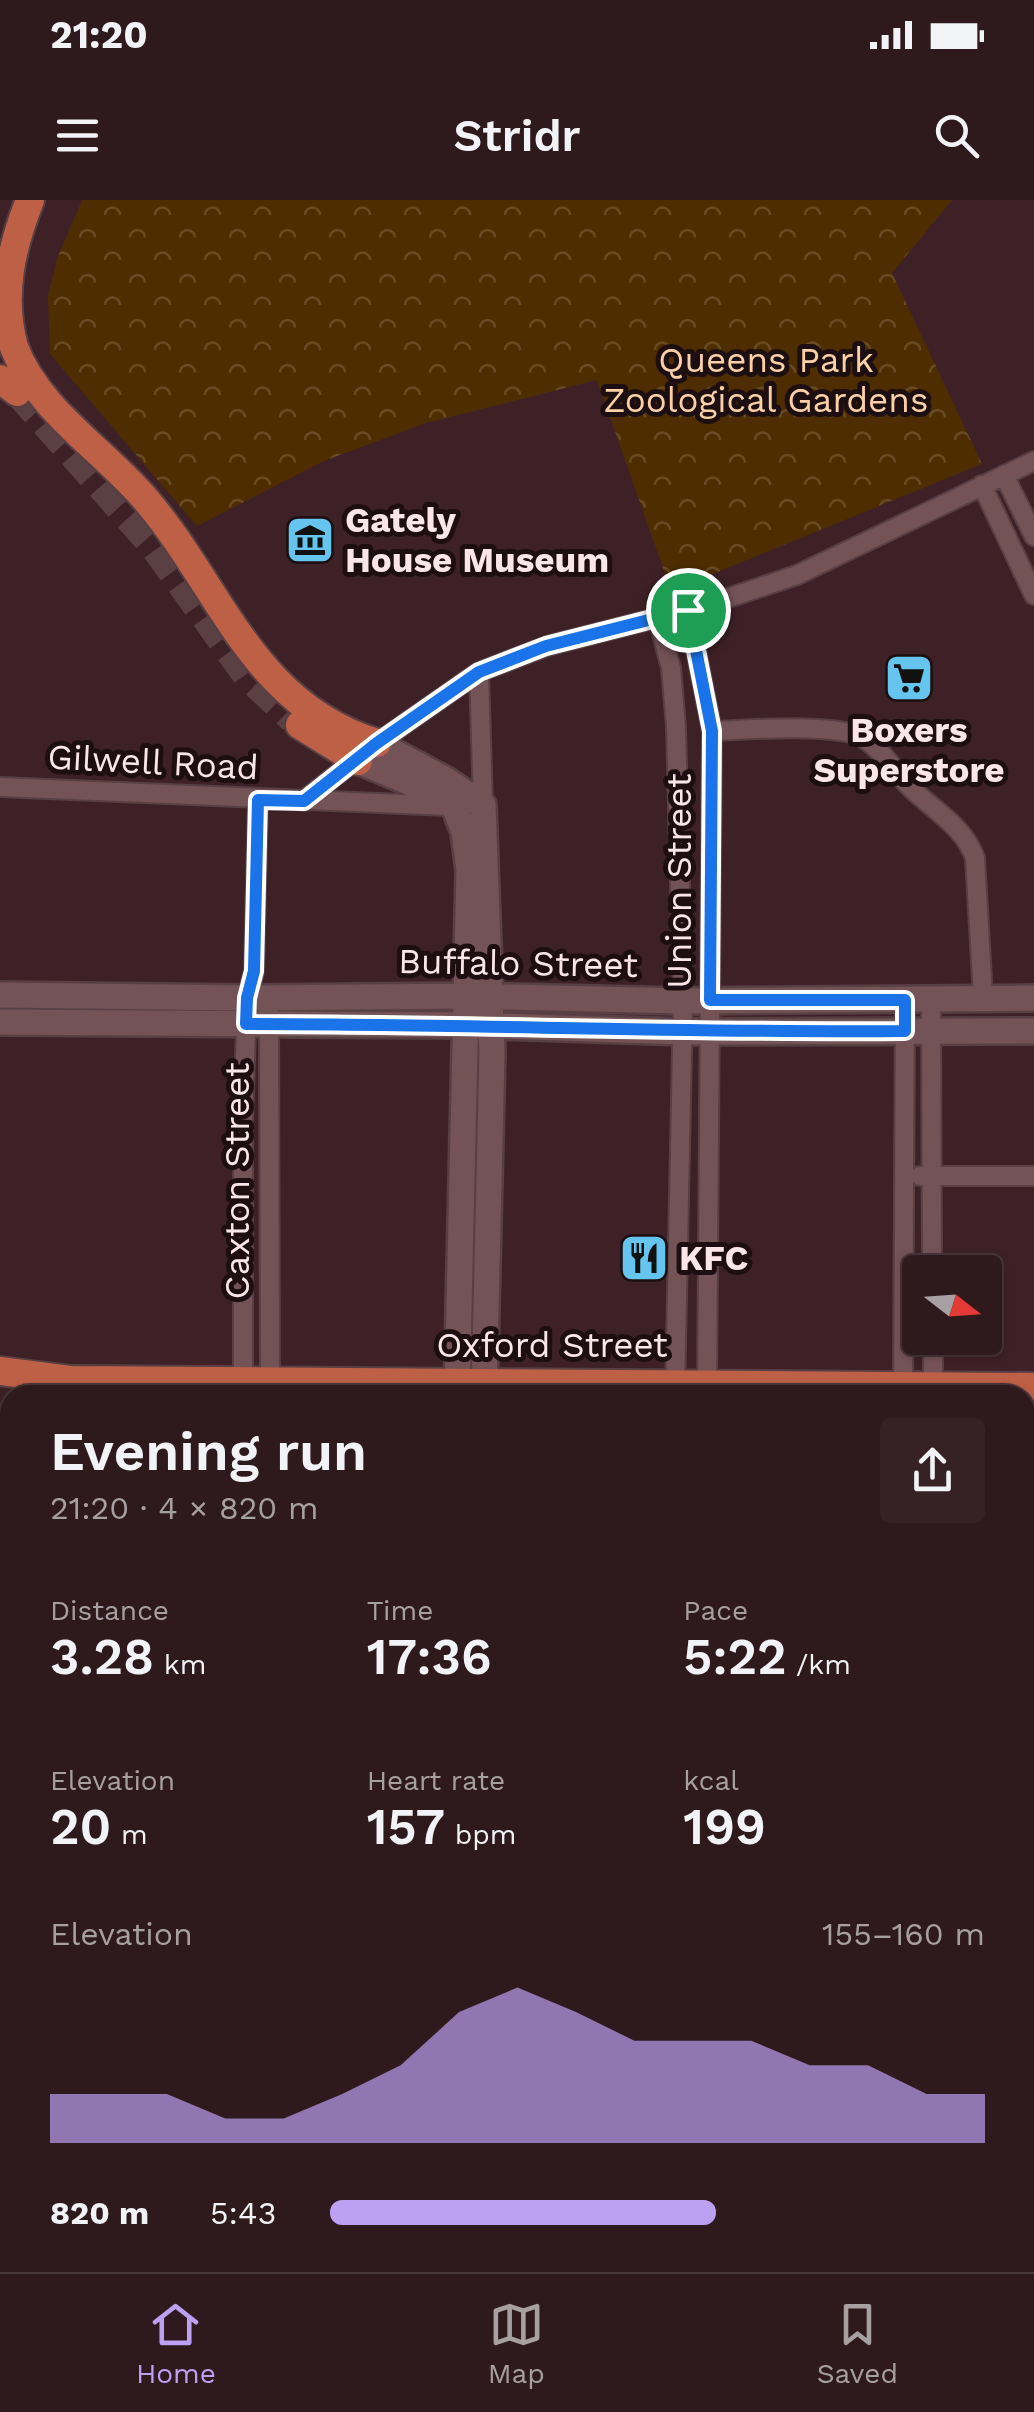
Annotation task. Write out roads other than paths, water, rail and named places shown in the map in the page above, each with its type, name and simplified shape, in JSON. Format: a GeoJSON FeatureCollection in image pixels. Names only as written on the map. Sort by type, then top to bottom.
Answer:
{"type":"FeatureCollection","features":[{"type":"Feature","properties":{"kind":"main road"},"geometry":{"type":"LineString","coordinates":[[0,225],[14,200]]}},
{"type":"Feature","properties":{"kind":"main road"},"geometry":{"type":"LineString","coordinates":[[30,200],[8,267],[4,293],[6,321],[27,374],[146,500],[223,615],[269,673],[298,701],[354,736],[368,752],[454,806],[468,849],[479,996]]}},
{"type":"Feature","properties":{"kind":"main road"},"geometry":{"type":"LineString","coordinates":[[293,720],[368,752],[431,771],[483,805],[471,1385]]}},
{"type":"Feature","properties":{"kind":"main road","name":"Buffalo Street"},"geometry":{"type":"LineString","coordinates":[[0,995],[479,1025],[684,1032],[1034,1032]]}},
{"type":"Feature","properties":{"kind":"main road","name":"Buffalo Street"},"geometry":{"type":"LineString","coordinates":[[0,1022],[479,996],[683,1001],[1034,998]]}},
{"type":"Feature","properties":{"kind":"main road","name":"Oxford Street"},"geometry":{"type":"LineString","coordinates":[[0,1371],[70,1380],[174,1385]]}},
{"type":"Feature","properties":{"kind":"main road","name":"Oxford Street"},"geometry":{"type":"LineString","coordinates":[[50,1385],[70,1380]]}},
{"type":"Feature","properties":{"kind":"street"},"geometry":{"type":"LineString","coordinates":[[304,801],[479,672],[546,646],[688,610],[797,575],[1034,461]]}},
{"type":"Feature","properties":{"kind":"street"},"geometry":{"type":"LineString","coordinates":[[1004,475],[1034,536]]}},
{"type":"Feature","properties":{"kind":"street"},"geometry":{"type":"LineString","coordinates":[[982,485],[1034,595]]}},
{"type":"Feature","properties":{"kind":"street","name":"Union Street"},"geometry":{"type":"LineString","coordinates":[[688,610],[712,731],[707,1385]]}},
{"type":"Feature","properties":{"kind":"street","name":"Union Street"},"geometry":{"type":"LineString","coordinates":[[657,616],[671,668],[676,727],[684,1032],[675,1385]]}},
{"type":"Feature","properties":{"kind":"street"},"geometry":{"type":"LineString","coordinates":[[479,672],[483,805]]}},
{"type":"Feature","properties":{"kind":"street"},"geometry":{"type":"LineString","coordinates":[[712,731],[850,732],[878,749],[913,790],[956,826],[971,847],[975,858],[984,997]]}},
{"type":"Feature","properties":{"kind":"street","name":"Gilwell Road"},"geometry":{"type":"LineString","coordinates":[[0,787],[258,800],[483,805]]}},
{"type":"Feature","properties":{"kind":"street","name":"Caxton Street"},"geometry":{"type":"LineString","coordinates":[[257,1385],[258,1011],[254,971],[258,800]]}},
{"type":"Feature","properties":{"kind":"street"},"geometry":{"type":"LineString","coordinates":[[903,1385],[905,1031],[918,1000]]}},
{"type":"Feature","properties":{"kind":"street"},"geometry":{"type":"LineString","coordinates":[[918,1000],[932,1032],[932,1255]]}},
{"type":"Feature","properties":{"kind":"street","name":"Caxton Street"},"geometry":{"type":"LineString","coordinates":[[257,1385],[242,1120],[258,1011]]}},
{"type":"Feature","properties":{"kind":"street"},"geometry":{"type":"LineString","coordinates":[[904,1176],[1034,1176]]}},
{"type":"Feature","properties":{"kind":"street"},"geometry":{"type":"LineString","coordinates":[[933,1355],[933,1385]]}},
{"type":"Feature","properties":{"kind":"tunnel"},"geometry":{"type":"LineString","coordinates":[[17,392],[154,547],[247,676],[293,720]]}},
{"type":"Feature","properties":{"kind":"place","name":"Gately House Museum"},"geometry":{"type":"Point","coordinates":[310,540]}},
{"type":"Feature","properties":{"kind":"place","name":"Boxers Superstore"},"geometry":{"type":"Point","coordinates":[909,678]}},
{"type":"Feature","properties":{"kind":"place","name":"KFC"},"geometry":{"type":"Point","coordinates":[644,1258]}},
{"type":"Feature","properties":{"kind":"park label","name":"Queens Park Zoological Gardens"},"geometry":{"type":"Point","coordinates":[766,380]}}]}
